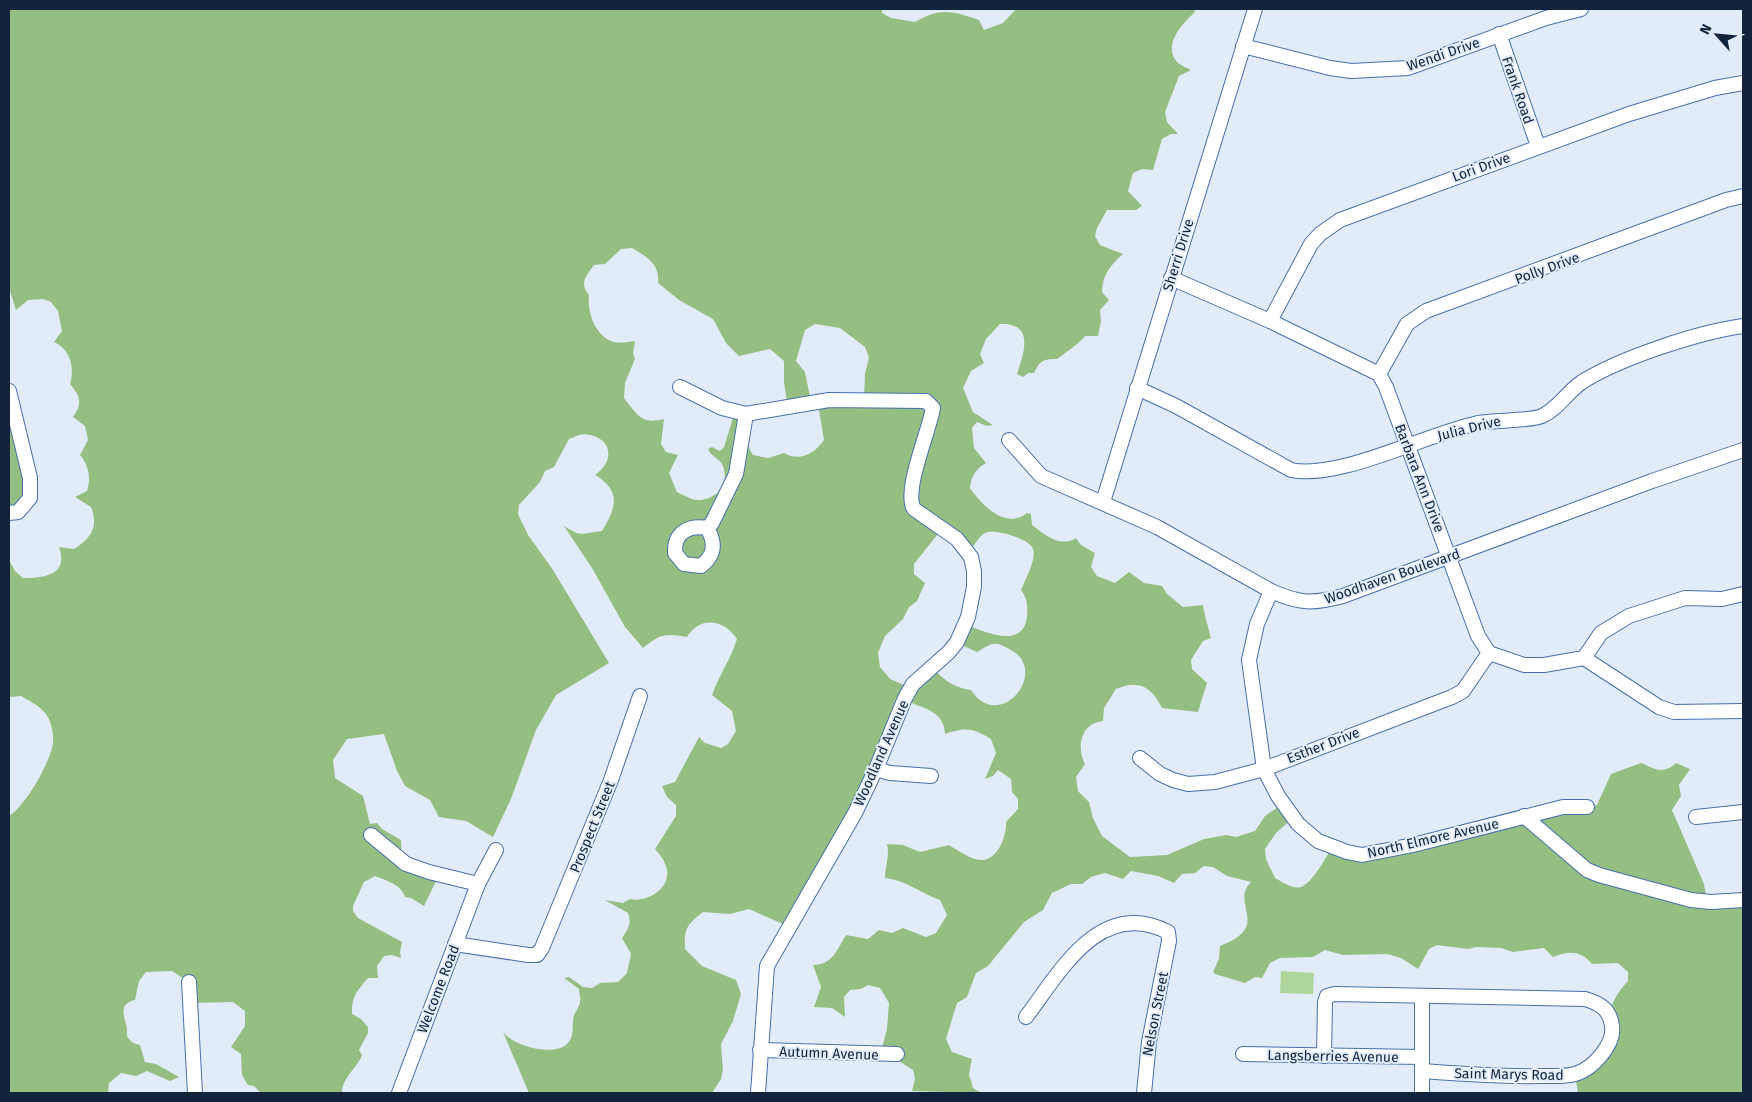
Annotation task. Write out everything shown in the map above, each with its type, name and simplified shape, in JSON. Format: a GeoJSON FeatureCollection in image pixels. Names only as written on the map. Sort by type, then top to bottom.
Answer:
{"type":"FeatureCollection","features":[{"type":"Feature","properties":{"kind":"street","name":"Sherri Drive"},"geometry":{"type":"LineString","coordinates":[[1103,502],[1255,9]]}},
{"type":"Feature","properties":{"kind":"street","name":"Wendi Drive"},"geometry":{"type":"LineString","coordinates":[[1244,46],[1330,68],[1377,71],[1408,68],[1499,34],[1581,9]]}},
{"type":"Feature","properties":{"kind":"street","name":"Frank Road"},"geometry":{"type":"LineString","coordinates":[[1499,34],[1538,146]]}},
{"type":"Feature","properties":{"kind":"street","name":"Lori Drive"},"geometry":{"type":"LineString","coordinates":[[1270,321],[1311,244],[1330,227],[1402,196],[1538,146],[1658,105],[1715,88],[1743,83]]}},
{"type":"Feature","properties":{"kind":"street","name":"Polly Drive"},"geometry":{"type":"LineString","coordinates":[[1379,374],[1407,324],[1426,311],[1726,200],[1743,196]]}},
{"type":"Feature","properties":{"kind":"street"},"geometry":{"type":"LineString","coordinates":[[1171,278],[1270,321],[1379,374]]}},
{"type":"Feature","properties":{"kind":"street","name":"Julia Drive"},"geometry":{"type":"LineString","coordinates":[[1137,388],[1184,410],[1291,470],[1306,473],[1326,470],[1495,419],[1540,417],[1552,410],[1580,383],[1602,370],[1680,341],[1743,326]]}},
{"type":"Feature","properties":{"kind":"street","name":"Barbara Ann Drive"},"geometry":{"type":"LineString","coordinates":[[1379,374],[1386,387],[1408,445],[1478,636],[1490,653]]}},
{"type":"Feature","properties":{"kind":"street","name":"Woodland Avenue"},"geometry":{"type":"LineString","coordinates":[[680,387],[722,408],[746,414],[848,398],[916,399],[926,401],[933,408],[911,487],[911,504],[914,509],[958,539],[974,565],[974,587],[968,616],[957,642],[935,666],[913,684],[905,698],[876,769],[835,850],[767,966],[758,1093]]}},
{"type":"Feature","properties":{"kind":"street"},"geometry":{"type":"LineString","coordinates":[[9,391],[30,478],[30,498],[18,512],[9,513]]}},
{"type":"Feature","properties":{"kind":"street"},"geometry":{"type":"LineString","coordinates":[[707,528],[727,495],[736,474],[746,414]]}},
{"type":"Feature","properties":{"kind":"street","name":"Woodhaven Boulevard"},"geometry":{"type":"LineString","coordinates":[[1009,440],[1041,476],[1157,527],[1271,591],[1291,600],[1308,603],[1321,602],[1450,557],[1652,481],[1743,450]]}},
{"type":"Feature","properties":{"kind":"street","name":"North Elmore Avenue"},"geometry":{"type":"LineString","coordinates":[[1271,591],[1257,624],[1249,660],[1264,768],[1278,796],[1298,824],[1318,841],[1347,852],[1362,854],[1413,845],[1563,807],[1587,806]]}},
{"type":"Feature","properties":{"kind":"street"},"geometry":{"type":"LineString","coordinates":[[1490,653],[1524,665],[1544,666],[1584,658],[1602,633],[1629,616],[1685,598],[1722,599],[1743,594]]}},
{"type":"Feature","properties":{"kind":"street","name":"Esther Drive"},"geometry":{"type":"LineString","coordinates":[[1140,758],[1160,774],[1188,784],[1214,782],[1264,768],[1464,691],[1490,653]]}},
{"type":"Feature","properties":{"kind":"street"},"geometry":{"type":"LineString","coordinates":[[1584,658],[1659,708],[1674,712],[1743,711]]}},
{"type":"Feature","properties":{"kind":"street","name":"Prospect Street"},"geometry":{"type":"LineString","coordinates":[[455,944],[537,955],[542,948],[611,780],[640,696]]}},
{"type":"Feature","properties":{"kind":"street"},"geometry":{"type":"LineString","coordinates":[[876,769],[890,773],[931,776]]}},
{"type":"Feature","properties":{"kind":"street"},"geometry":{"type":"LineString","coordinates":[[1696,817],[1743,812]]}},
{"type":"Feature","properties":{"kind":"street"},"geometry":{"type":"LineString","coordinates":[[1524,816],[1587,870],[1599,875],[1691,900],[1711,902],[1743,900]]}},
{"type":"Feature","properties":{"kind":"street"},"geometry":{"type":"LineString","coordinates":[[371,835],[406,864],[429,872],[478,884]]}},
{"type":"Feature","properties":{"kind":"street","name":"Welcome Road"},"geometry":{"type":"LineString","coordinates":[[399,1093],[478,884],[496,850]]}},
{"type":"Feature","properties":{"kind":"street","name":"Nelson Street"},"geometry":{"type":"LineString","coordinates":[[1026,1017],[1077,950],[1099,933],[1120,925],[1140,923],[1161,928],[1169,935],[1149,1042],[1144,1093]]}},
{"type":"Feature","properties":{"kind":"street"},"geometry":{"type":"LineString","coordinates":[[189,982],[195,1093]]}},
{"type":"Feature","properties":{"kind":"street"},"geometry":{"type":"LineString","coordinates":[[1324,1056],[1324,1002],[1327,996],[1335,994],[1422,996],[1422,1093]]}},
{"type":"Feature","properties":{"kind":"street","name":"Saint Marys Road"},"geometry":{"type":"LineString","coordinates":[[1422,996],[1585,999],[1599,1003],[1607,1012],[1612,1021],[1613,1032],[1610,1040],[1591,1066],[1575,1075],[1528,1076],[1423,1072]]}},
{"type":"Feature","properties":{"kind":"street","name":"Autumn Avenue"},"geometry":{"type":"LineString","coordinates":[[760,1050],[897,1054]]}},
{"type":"Feature","properties":{"kind":"street","name":"Langsberries Avenue"},"geometry":{"type":"LineString","coordinates":[[1243,1054],[1422,1057]]}},
{"type":"Feature","properties":{"kind":"green space"},"geometry":{"type":"Polygon","coordinates":[[[9,9],[882,9],[882,13],[891,18],[915,22],[940,12],[961,14],[979,20],[984,30],[1003,23],[1016,9],[1194,9],[1195,12],[1176,35],[1172,49],[1177,62],[1191,70],[1179,76],[1165,112],[1167,122],[1178,134],[1171,134],[1162,139],[1153,170],[1142,169],[1133,173],[1128,191],[1142,206],[1136,210],[1107,210],[1097,228],[1095,236],[1100,245],[1123,254],[1111,266],[1105,276],[1102,292],[1109,300],[1100,310],[1101,321],[1098,336],[1085,336],[1057,359],[1043,361],[1038,365],[1034,373],[1028,373],[1023,377],[1017,374],[1024,348],[1023,334],[1018,328],[1000,324],[986,339],[980,354],[984,363],[971,371],[963,388],[973,412],[993,425],[987,426],[977,422],[972,428],[974,448],[986,463],[975,473],[970,488],[988,508],[1002,517],[1011,519],[1019,518],[1027,513],[1031,514],[1032,525],[1047,536],[1058,541],[1070,541],[1076,538],[1081,545],[1095,553],[1091,567],[1097,576],[1115,583],[1129,572],[1144,583],[1162,586],[1167,594],[1183,607],[1203,605],[1211,638],[1203,641],[1191,660],[1192,669],[1207,683],[1198,712],[1162,708],[1149,690],[1138,685],[1124,686],[1116,689],[1104,708],[1103,721],[1090,726],[1082,737],[1081,750],[1085,764],[1076,777],[1078,791],[1089,802],[1093,818],[1102,836],[1130,857],[1167,855],[1204,839],[1226,835],[1236,837],[1255,831],[1265,816],[1284,803],[1293,818],[1276,833],[1265,849],[1266,859],[1275,878],[1298,888],[1310,880],[1323,863],[1332,846],[1352,851],[1584,809],[1597,805],[1611,774],[1641,763],[1659,770],[1667,769],[1676,763],[1690,769],[1679,785],[1681,796],[1672,810],[1704,884],[1707,901],[1743,902],[1743,1093],[1578,1093],[1575,1074],[1604,1047],[1606,1028],[1612,1004],[1628,981],[1628,972],[1618,963],[1592,964],[1588,959],[1579,954],[1569,953],[1553,957],[1544,948],[1513,952],[1501,948],[1476,947],[1468,949],[1437,945],[1429,949],[1418,969],[1401,958],[1387,954],[1343,955],[1325,950],[1313,957],[1280,958],[1270,963],[1262,978],[1255,977],[1245,983],[1215,974],[1213,972],[1219,959],[1220,946],[1236,938],[1244,931],[1247,915],[1244,898],[1251,882],[1227,876],[1213,867],[1204,866],[1195,873],[1182,874],[1174,883],[1158,876],[1131,871],[1123,879],[1105,873],[1091,877],[1082,884],[1071,884],[1052,893],[1043,910],[1024,922],[988,966],[976,973],[967,997],[957,1003],[946,1039],[952,1052],[972,1059],[969,1074],[973,1088],[981,1093],[912,1091],[915,1079],[913,1070],[891,1056],[880,1055],[887,1029],[889,1003],[880,988],[868,985],[861,989],[850,990],[844,997],[845,1017],[832,1008],[814,1007],[821,987],[813,965],[825,962],[833,956],[846,935],[868,939],[879,930],[892,933],[903,928],[926,937],[936,933],[947,915],[940,900],[906,884],[885,878],[888,853],[887,844],[903,845],[920,852],[949,845],[975,859],[982,860],[988,858],[994,855],[1002,843],[1006,822],[1018,809],[1018,799],[1012,792],[1011,779],[998,770],[993,776],[985,779],[996,753],[991,739],[969,730],[958,730],[945,734],[944,727],[938,716],[928,709],[909,702],[792,928],[749,909],[730,914],[703,912],[688,927],[685,936],[685,949],[702,966],[736,980],[741,994],[733,1021],[721,1044],[723,1070],[721,1079],[712,1093],[529,1093],[503,1032],[515,1042],[534,1048],[552,1050],[561,1048],[570,1041],[573,1019],[580,1000],[579,989],[564,978],[569,977],[583,987],[592,988],[600,983],[618,982],[627,973],[631,954],[622,938],[628,929],[628,913],[605,900],[623,903],[630,899],[637,900],[650,897],[661,889],[667,877],[667,870],[655,849],[676,816],[676,805],[667,797],[662,786],[675,782],[699,737],[705,743],[721,748],[728,744],[736,731],[732,711],[712,695],[737,639],[732,632],[719,624],[705,623],[692,630],[687,637],[668,635],[659,637],[643,648],[625,627],[592,568],[564,526],[579,533],[602,531],[611,515],[613,507],[613,494],[604,481],[595,475],[606,463],[608,450],[606,444],[594,436],[585,434],[569,439],[554,467],[545,471],[540,482],[519,505],[518,514],[528,535],[553,570],[609,663],[556,695],[536,730],[511,799],[493,837],[466,821],[439,817],[430,800],[405,786],[397,771],[384,734],[347,739],[333,760],[335,778],[363,796],[370,824],[377,823],[382,829],[401,840],[402,861],[438,877],[424,906],[411,898],[405,897],[400,889],[393,884],[375,876],[364,882],[353,906],[353,911],[358,918],[402,942],[401,958],[392,955],[384,956],[377,966],[378,978],[368,978],[354,999],[352,1014],[361,1019],[368,1027],[368,1033],[359,1050],[362,1055],[360,1060],[344,1082],[342,1093],[261,1093],[254,1086],[248,1085],[242,1075],[241,1054],[231,1047],[245,1026],[245,1011],[233,1002],[193,1003],[190,983],[172,971],[146,972],[139,981],[135,1000],[129,1002],[124,1008],[124,1016],[127,1037],[132,1042],[140,1045],[145,1062],[156,1064],[179,1077],[170,1081],[147,1071],[136,1076],[121,1073],[109,1083],[108,1093],[9,1093],[9,816],[16,811],[29,795],[41,775],[52,748],[53,740],[50,721],[44,711],[21,696],[9,697],[9,566],[10,562],[15,571],[23,578],[46,576],[53,573],[61,564],[59,547],[74,549],[80,545],[92,531],[94,520],[91,507],[75,497],[87,491],[89,477],[87,468],[80,455],[88,440],[85,426],[73,417],[78,408],[79,400],[70,384],[72,371],[70,359],[64,349],[54,342],[62,331],[58,311],[51,302],[43,299],[28,300],[16,310],[9,288],[9,9]],[[632,248],[621,249],[605,264],[594,265],[586,276],[584,287],[589,295],[589,308],[593,321],[600,333],[613,342],[635,341],[633,353],[635,359],[625,383],[624,398],[640,417],[650,421],[664,419],[661,444],[666,452],[678,455],[669,473],[677,492],[689,498],[703,500],[715,495],[723,486],[725,473],[723,466],[708,449],[712,447],[720,451],[724,447],[735,411],[748,412],[744,439],[753,455],[768,458],[784,453],[790,456],[801,457],[811,453],[824,440],[818,404],[864,398],[865,373],[869,358],[865,347],[840,328],[815,324],[805,330],[796,361],[805,372],[811,402],[788,408],[784,382],[784,361],[770,349],[739,356],[726,343],[713,319],[679,300],[658,283],[655,266],[632,248]],[[941,530],[914,564],[914,574],[925,583],[917,601],[909,607],[903,619],[885,636],[878,653],[880,667],[890,679],[914,689],[934,670],[960,688],[971,690],[983,702],[995,705],[1007,702],[1016,694],[1023,683],[1025,671],[1022,660],[1011,650],[997,644],[990,645],[977,652],[957,643],[965,624],[1002,636],[1011,636],[1019,633],[1024,626],[1027,616],[1025,596],[1021,590],[1032,564],[1033,549],[1019,538],[1003,533],[990,532],[981,536],[970,551],[941,530]]]}},
{"type":"Feature","properties":{"kind":"green space"},"geometry":{"type":"Polygon","coordinates":[[[9,392],[28,498],[9,515],[9,392]]]}},
{"type":"Feature","properties":{"kind":"green space"},"geometry":{"type":"Polygon","coordinates":[[[1281,971],[1314,973],[1313,994],[1280,993],[1281,971]]]}}]}
